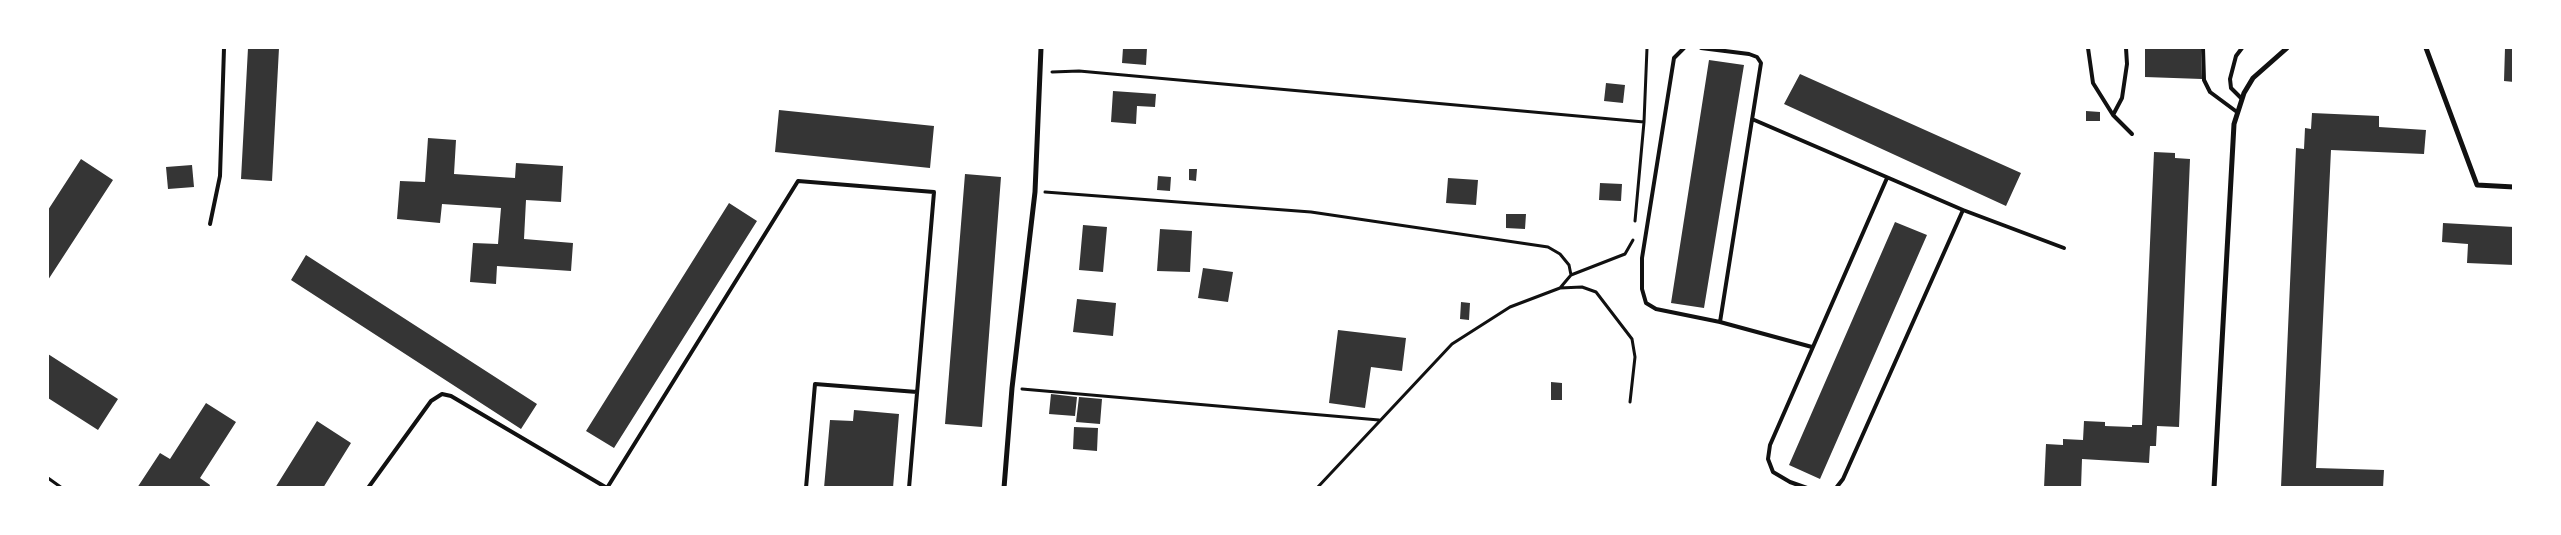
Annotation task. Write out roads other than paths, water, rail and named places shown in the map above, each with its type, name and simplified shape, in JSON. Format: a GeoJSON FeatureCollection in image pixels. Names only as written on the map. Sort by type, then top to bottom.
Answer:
{"type":"FeatureCollection","features":[{"type":"Feature","properties":{"kind":"street"},"geometry":{"type":"LineString","coordinates":[[1004,488],[1012,388],[1035,192],[1038,73],[1041,48]]}},
{"type":"Feature","properties":{"kind":"street"},"geometry":{"type":"LineString","coordinates":[[2214,488],[2233,139],[2237,112],[2253,78],[2288,48]]}},
{"type":"Feature","properties":{"kind":"street"},"geometry":{"type":"LineString","coordinates":[[2426,48],[2478,185],[2514,187]]}},
{"type":"Feature","properties":{"kind":"lane"},"geometry":{"type":"LineString","coordinates":[[210,224],[220,176],[224,48]]}},
{"type":"Feature","properties":{"kind":"lane"},"geometry":{"type":"LineString","coordinates":[[1684,48],[1674,58],[1642,258],[1642,289],[1646,303],[1656,309],[1720,322],[1812,347]]}},
{"type":"Feature","properties":{"kind":"lane"},"geometry":{"type":"LineString","coordinates":[[1701,48],[1757,56],[1761,63],[1720,322]]}},
{"type":"Feature","properties":{"kind":"lane"},"geometry":{"type":"LineString","coordinates":[[2088,48],[2093,84],[2113,115],[2132,134]]}},
{"type":"Feature","properties":{"kind":"lane"},"geometry":{"type":"LineString","coordinates":[[2113,115],[2122,98],[2127,64],[2126,48]]}},
{"type":"Feature","properties":{"kind":"lane"},"geometry":{"type":"LineString","coordinates":[[2203,48],[2204,80],[2210,92],[2237,112]]}},
{"type":"Feature","properties":{"kind":"lane"},"geometry":{"type":"LineString","coordinates":[[2242,48],[2236,56],[2230,79],[2231,88],[2242,99]]}},
{"type":"Feature","properties":{"kind":"lane"},"geometry":{"type":"LineString","coordinates":[[1752,120],[1963,210],[2064,248]]}},
{"type":"Feature","properties":{"kind":"lane"},"geometry":{"type":"LineString","coordinates":[[1807,488],[1790,482],[1773,472],[1768,459],[1770,445],[1887,178]]}},
{"type":"Feature","properties":{"kind":"lane"},"geometry":{"type":"LineString","coordinates":[[368,488],[431,402],[442,394],[451,396],[607,488],[798,181],[934,192],[908,488]]}},
{"type":"Feature","properties":{"kind":"lane"},"geometry":{"type":"LineString","coordinates":[[1836,488],[1843,480],[1963,210]]}},
{"type":"Feature","properties":{"kind":"lane"},"geometry":{"type":"LineString","coordinates":[[806,488],[815,384],[917,392]]}},
{"type":"Feature","properties":{"kind":"lane"},"geometry":{"type":"LineString","coordinates":[[2139,488],[2151,488]]}}]}
